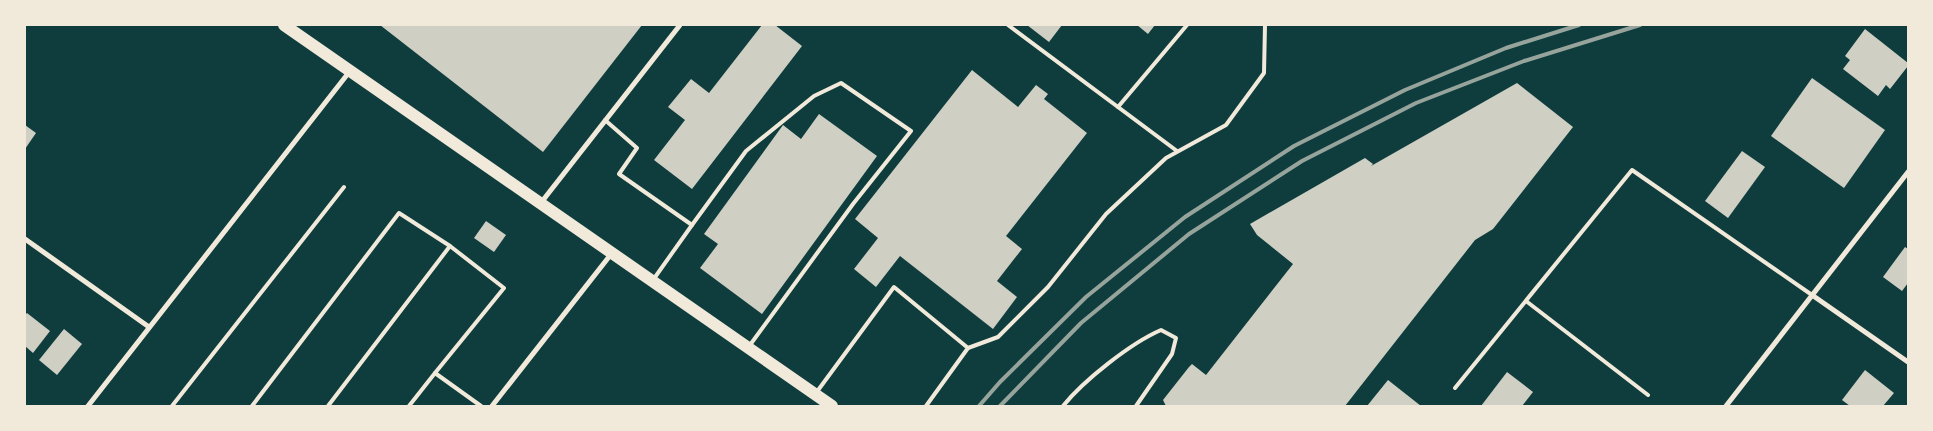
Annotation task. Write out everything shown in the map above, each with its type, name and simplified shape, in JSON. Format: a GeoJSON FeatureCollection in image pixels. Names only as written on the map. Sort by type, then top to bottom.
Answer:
{"type":"FeatureCollection","features":[{"type":"Feature","properties":{"kind":"main road"},"geometry":{"type":"LineString","coordinates":[[284,25],[832,406]]}},
{"type":"Feature","properties":{"kind":"street"},"geometry":{"type":"LineString","coordinates":[[539,204],[680,25]]}},
{"type":"Feature","properties":{"kind":"street"},"geometry":{"type":"LineString","coordinates":[[88,406],[350,70]]}},
{"type":"Feature","properties":{"kind":"street"},"geometry":{"type":"LineString","coordinates":[[1726,406],[1908,172]]}},
{"type":"Feature","properties":{"kind":"street"},"geometry":{"type":"LineString","coordinates":[[25,239],[149,327]]}},
{"type":"Feature","properties":{"kind":"street"},"geometry":{"type":"LineString","coordinates":[[492,406],[613,252]]}},
{"type":"Feature","properties":{"kind":"street"},"geometry":{"type":"LineString","coordinates":[[1812,295],[1908,362]]}},
{"type":"Feature","properties":{"kind":"lane"},"geometry":{"type":"LineString","coordinates":[[1008,25],[1177,151]]}},
{"type":"Feature","properties":{"kind":"lane"},"geometry":{"type":"LineString","coordinates":[[1118,107],[1187,25]]}},
{"type":"Feature","properties":{"kind":"lane"},"geometry":{"type":"LineString","coordinates":[[926,406],[968,348],[998,337],[1048,287],[1106,214],[1166,158],[1226,125],[1264,73],[1265,25]]}},
{"type":"Feature","properties":{"kind":"lane"},"geometry":{"type":"LineString","coordinates":[[653,280],[746,151],[814,96],[841,83],[911,131],[819,250],[748,347]]}},
{"type":"Feature","properties":{"kind":"lane"},"geometry":{"type":"LineString","coordinates":[[605,120],[637,148],[619,174],[692,225]]}},
{"type":"Feature","properties":{"kind":"lane"},"geometry":{"type":"LineString","coordinates":[[1455,388],[1632,170],[1812,295]]}},
{"type":"Feature","properties":{"kind":"lane"},"geometry":{"type":"LineString","coordinates":[[172,406],[344,187]]}},
{"type":"Feature","properties":{"kind":"lane"},"geometry":{"type":"LineString","coordinates":[[252,406],[400,214],[450,246],[504,288],[409,406]]}},
{"type":"Feature","properties":{"kind":"lane"},"geometry":{"type":"LineString","coordinates":[[328,406],[450,246]]}},
{"type":"Feature","properties":{"kind":"lane"},"geometry":{"type":"LineString","coordinates":[[815,394],[894,287],[968,348]]}},
{"type":"Feature","properties":{"kind":"lane"},"geometry":{"type":"LineString","coordinates":[[1526,301],[1648,395]]}},
{"type":"Feature","properties":{"kind":"lane"},"geometry":{"type":"LineString","coordinates":[[1063,406],[1075,391],[1143,338],[1160,330],[1176,338],[1172,354],[1136,406]]}},
{"type":"Feature","properties":{"kind":"lane"},"geometry":{"type":"LineString","coordinates":[[435,373],[481,406]]}},
{"type":"Feature","properties":{"kind":"building"},"geometry":{"type":"Polygon","coordinates":[[[380,25],[642,25],[543,152],[380,25]]]}},
{"type":"Feature","properties":{"kind":"building"},"geometry":{"type":"Polygon","coordinates":[[[762,25],[775,25],[802,46],[692,189],[654,160],[685,120],[668,107],[691,79],[709,93],[762,25]]]}},
{"type":"Feature","properties":{"kind":"building"},"geometry":{"type":"Polygon","coordinates":[[[1027,25],[1062,25],[1049,42],[1027,25]]]}},
{"type":"Feature","properties":{"kind":"building"},"geometry":{"type":"Polygon","coordinates":[[[1137,25],[1155,25],[1148,34],[1137,25]]]}},
{"type":"Feature","properties":{"kind":"building"},"geometry":{"type":"Polygon","coordinates":[[[1865,29],[1908,63],[1908,66],[1890,89],[1886,85],[1878,96],[1843,69],[1850,60],[1845,56],[1865,29]]]}},
{"type":"Feature","properties":{"kind":"building"},"geometry":{"type":"Polygon","coordinates":[[[972,70],[1018,107],[1036,85],[1048,94],[1044,99],[1087,133],[1006,236],[1022,249],[997,281],[1017,297],[993,329],[900,256],[876,287],[854,269],[878,238],[855,219],[972,70]]]}},
{"type":"Feature","properties":{"kind":"building"},"geometry":{"type":"Polygon","coordinates":[[[1812,78],[1885,130],[1844,188],[1771,136],[1812,78]]]}},
{"type":"Feature","properties":{"kind":"building"},"geometry":{"type":"Polygon","coordinates":[[[1517,83],[1573,127],[1493,229],[1475,240],[1345,406],[1166,406],[1163,400],[1192,364],[1206,375],[1293,264],[1257,235],[1250,224],[1365,158],[1373,164],[1371,166],[1517,83]]]}},
{"type":"Feature","properties":{"kind":"building"},"geometry":{"type":"Polygon","coordinates":[[[819,114],[877,156],[762,314],[700,268],[718,244],[704,234],[783,125],[801,139],[819,114]]]}},
{"type":"Feature","properties":{"kind":"building"},"geometry":{"type":"Polygon","coordinates":[[[25,125],[36,133],[25,149],[25,125]]]}},
{"type":"Feature","properties":{"kind":"building"},"geometry":{"type":"Polygon","coordinates":[[[1742,151],[1765,167],[1728,218],[1705,201],[1742,151]]]}},
{"type":"Feature","properties":{"kind":"building"},"geometry":{"type":"Polygon","coordinates":[[[486,221],[506,235],[494,252],[474,238],[486,221]]]}},
{"type":"Feature","properties":{"kind":"building"},"geometry":{"type":"Polygon","coordinates":[[[1905,247],[1908,249],[1908,283],[1902,291],[1883,277],[1905,247]]]}},
{"type":"Feature","properties":{"kind":"building"},"geometry":{"type":"Polygon","coordinates":[[[27,313],[50,331],[33,353],[25,346],[25,315],[27,313]]]}},
{"type":"Feature","properties":{"kind":"building"},"geometry":{"type":"Polygon","coordinates":[[[64,329],[82,344],[57,375],[39,360],[64,329]]]}},
{"type":"Feature","properties":{"kind":"building"},"geometry":{"type":"Polygon","coordinates":[[[1865,370],[1894,393],[1883,406],[1850,406],[1842,400],[1865,370]]]}},
{"type":"Feature","properties":{"kind":"building"},"geometry":{"type":"Polygon","coordinates":[[[1507,372],[1533,392],[1522,406],[1481,406],[1507,372]]]}},
{"type":"Feature","properties":{"kind":"building"},"geometry":{"type":"Polygon","coordinates":[[[1388,380],[1421,406],[1367,406],[1388,380]]]}},
{"type":"Feature","properties":{"kind":"railway"},"geometry":{"type":"LineString","coordinates":[[979,406],[1000,382],[1086,297],[1185,217],[1294,146],[1405,90],[1506,48],[1579,25]]}},
{"type":"Feature","properties":{"kind":"railway"},"geometry":{"type":"LineString","coordinates":[[1000,406],[1081,323],[1189,234],[1302,161],[1416,103],[1524,61],[1640,25]]}}]}
